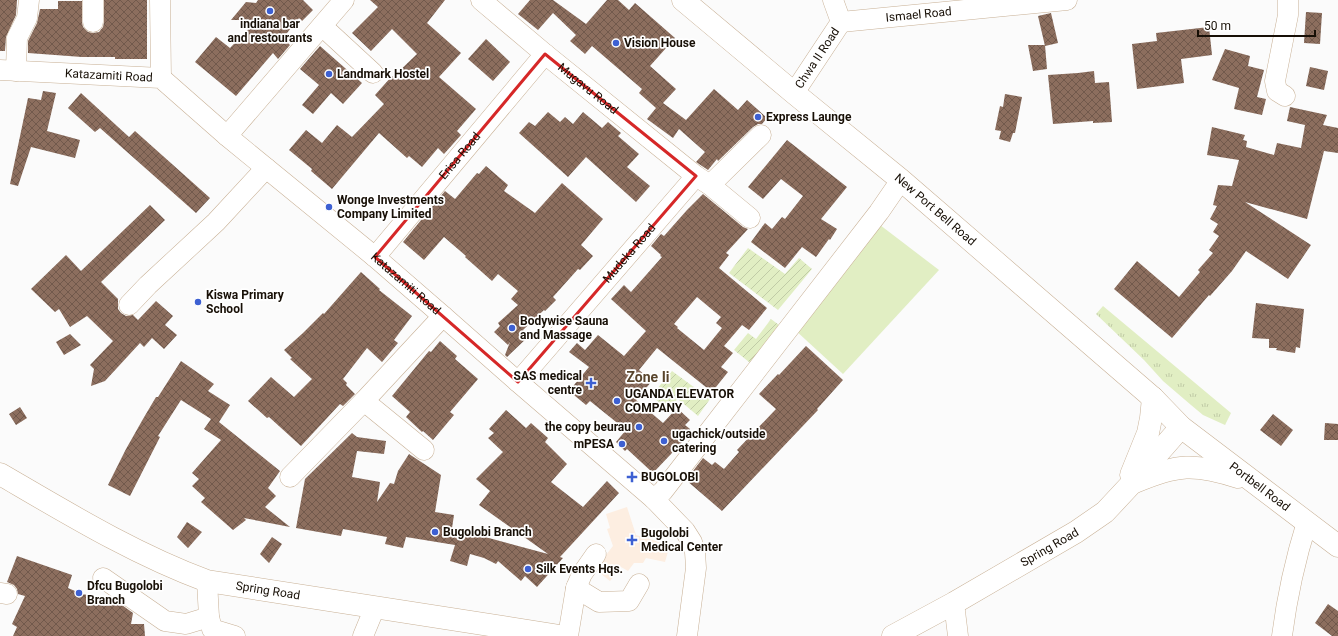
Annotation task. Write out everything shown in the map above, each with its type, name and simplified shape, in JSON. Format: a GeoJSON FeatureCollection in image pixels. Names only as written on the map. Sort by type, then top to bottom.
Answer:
{"type":"FeatureCollection","features":[{"type":"Feature","properties":{"kind":"main road","name":"New Port Bell Road"},"geometry":{"type":"LineString","coordinates":[[683,0],[901,180],[1153,398],[1181,427]]}},
{"type":"Feature","properties":{"kind":"main road"},"geometry":{"type":"LineString","coordinates":[[1128,488],[1148,433],[1153,398]]}},
{"type":"Feature","properties":{"kind":"main road","name":"Portbell Road"},"geometry":{"type":"LineString","coordinates":[[1181,427],[1338,546]]}},
{"type":"Feature","properties":{"kind":"main road","name":"Spring Road"},"geometry":{"type":"LineString","coordinates":[[893,636],[954,603],[1076,532],[1105,512],[1181,427]]}},
{"type":"Feature","properties":{"kind":"main road"},"geometry":{"type":"LineString","coordinates":[[1128,488],[1170,469],[1197,466],[1216,469],[1253,482]]}},
{"type":"Feature","properties":{"kind":"main road","name":"Spring Road"},"geometry":{"type":"LineString","coordinates":[[0,474],[139,552],[208,581],[560,636]]}},
{"type":"Feature","properties":{"kind":"street"},"geometry":{"type":"LineString","coordinates":[[8,71],[17,38],[27,18],[29,0]]}},
{"type":"Feature","properties":{"kind":"street"},"geometry":{"type":"LineString","coordinates":[[93,0],[93,22]]}},
{"type":"Feature","properties":{"kind":"street"},"geometry":{"type":"LineString","coordinates":[[160,0],[162,78]]}},
{"type":"Feature","properties":{"kind":"street"},"geometry":{"type":"LineString","coordinates":[[227,136],[344,0]]}},
{"type":"Feature","properties":{"kind":"street","name":"Mugavu Road"},"geometry":{"type":"LineString","coordinates":[[481,0],[545,54],[703,180]]}},
{"type":"Feature","properties":{"kind":"street","name":"Chwa II Road"},"geometry":{"type":"LineString","coordinates":[[794,93],[842,22],[833,0]]}},
{"type":"Feature","properties":{"kind":"street","name":"Ismael Road"},"geometry":{"type":"LineString","coordinates":[[842,22],[1067,0]]}},
{"type":"Feature","properties":{"kind":"street"},"geometry":{"type":"LineString","coordinates":[[1285,96],[1277,91],[1275,81],[1288,15],[1288,0]]}},
{"type":"Feature","properties":{"kind":"street"},"geometry":{"type":"LineString","coordinates":[[322,26],[373,73]]}},
{"type":"Feature","properties":{"kind":"street","name":"Erisa Road"},"geometry":{"type":"LineString","coordinates":[[375,257],[545,54]]}},
{"type":"Feature","properties":{"kind":"street","name":"Katazamiti Road"},"geometry":{"type":"LineString","coordinates":[[8,71],[162,78],[227,136],[375,257],[654,499],[685,531],[692,542],[695,552],[696,568],[686,636]]}},
{"type":"Feature","properties":{"kind":"street","name":"Mudeka Road"},"geometry":{"type":"LineString","coordinates":[[518,382],[703,180],[761,135]]}},
{"type":"Feature","properties":{"kind":"street"},"geometry":{"type":"LineString","coordinates":[[129,306],[148,285],[216,222],[266,168]]}},
{"type":"Feature","properties":{"kind":"street"},"geometry":{"type":"LineString","coordinates":[[703,180],[750,218]]}},
{"type":"Feature","properties":{"kind":"street"},"geometry":{"type":"LineString","coordinates":[[654,499],[663,491],[879,212],[901,180]]}},
{"type":"Feature","properties":{"kind":"street"},"geometry":{"type":"LineString","coordinates":[[290,477],[364,401],[443,316]]}},
{"type":"Feature","properties":{"kind":"street"},"geometry":{"type":"LineString","coordinates":[[364,401],[424,450]]}},
{"type":"Feature","properties":{"kind":"street"},"geometry":{"type":"LineString","coordinates":[[1282,636],[1286,604],[1296,556],[1307,522]]}},
{"type":"Feature","properties":{"kind":"street"},"geometry":{"type":"LineString","coordinates":[[568,636],[576,588],[582,574],[596,554]]}},
{"type":"Feature","properties":{"kind":"street"},"geometry":{"type":"LineString","coordinates":[[103,578],[165,621],[186,624],[208,618]]}},
{"type":"Feature","properties":{"kind":"street"},"geometry":{"type":"LineString","coordinates":[[208,581],[208,618],[212,629],[235,636]]}},
{"type":"Feature","properties":{"kind":"street"},"geometry":{"type":"LineString","coordinates":[[576,588],[599,602],[629,601],[639,584]]}},
{"type":"Feature","properties":{"kind":"street"},"geometry":{"type":"LineString","coordinates":[[954,603],[958,636]]}},
{"type":"Feature","properties":{"kind":"street"},"geometry":{"type":"LineString","coordinates":[[363,636],[375,607]]}},
{"type":"Feature","properties":{"kind":"highlighted area"},"geometry":{"type":"Polygon","coordinates":[[[545,54],[696,176],[518,382],[375,257],[545,54]]]}},
{"type":"Feature","properties":{"kind":"shaded area","name":"Bugolobi Medical Center"},"geometry":{"type":"Polygon","coordinates":[[[627,507],[636,535],[670,545],[665,562],[646,558],[643,563],[634,563],[628,571],[621,567],[610,581],[595,569],[613,546],[607,529],[610,528],[606,514],[627,507]]]}},
{"type":"Feature","properties":{"kind":"green space"},"geometry":{"type":"Polygon","coordinates":[[[880,225],[939,270],[843,374],[794,329],[880,225]]]}},
{"type":"Feature","properties":{"kind":"green space"},"geometry":{"type":"Polygon","coordinates":[[[748,248],[785,274],[799,258],[812,269],[778,310],[729,273],[748,248]]]}},
{"type":"Feature","properties":{"kind":"green space"},"geometry":{"type":"Polygon","coordinates":[[[1103,306],[1231,413],[1225,425],[1203,415],[1163,381],[1144,360],[1096,314],[1103,306]]]}},
{"type":"Feature","properties":{"kind":"green space"},"geometry":{"type":"Polygon","coordinates":[[[771,319],[783,328],[754,366],[734,350],[748,333],[756,339],[771,319]]]}},
{"type":"Feature","properties":{"kind":"green space"},"geometry":{"type":"Polygon","coordinates":[[[672,371],[710,399],[698,416],[678,399],[667,408],[651,396],[672,371]]]}},
{"type":"Feature","properties":{"kind":"building"},"geometry":{"type":"Polygon","coordinates":[[[0,0],[17,0],[16,15],[6,37],[5,51],[0,51],[0,0]]]}},
{"type":"Feature","properties":{"kind":"building"},"geometry":{"type":"Polygon","coordinates":[[[104,0],[147,0],[147,59],[115,59],[115,57],[82,57],[28,53],[28,41],[37,23],[40,9],[58,9],[58,1],[82,1],[83,27],[88,32],[93,33],[99,32],[103,27],[104,0]]]}},
{"type":"Feature","properties":{"kind":"building"},"geometry":{"type":"Polygon","coordinates":[[[258,0],[303,0],[313,10],[302,21],[299,18],[283,38],[290,45],[278,59],[273,53],[236,96],[195,62],[216,37],[230,48],[257,20],[231,20],[246,2],[256,3],[258,0]]]}},
{"type":"Feature","properties":{"kind":"building"},"geometry":{"type":"Polygon","coordinates":[[[370,0],[445,0],[427,23],[461,53],[439,77],[476,109],[457,131],[461,135],[444,154],[438,148],[422,167],[409,156],[407,158],[379,133],[332,189],[311,171],[312,169],[289,150],[306,130],[322,143],[337,125],[352,137],[384,104],[375,95],[392,76],[393,77],[417,54],[392,29],[371,51],[352,33],[378,7],[370,0]]]}},
{"type":"Feature","properties":{"kind":"building"},"geometry":{"type":"Polygon","coordinates":[[[530,0],[553,0],[586,24],[607,0],[618,0],[629,10],[635,3],[675,38],[650,66],[676,89],[663,103],[686,120],[714,89],[738,110],[747,100],[767,118],[762,124],[758,124],[753,127],[718,161],[717,159],[708,170],[696,162],[705,152],[679,129],[673,138],[647,119],[656,108],[639,93],[642,89],[592,46],[585,54],[570,41],[576,35],[553,13],[538,30],[518,14],[530,0]]]}},
{"type":"Feature","properties":{"kind":"building"},"geometry":{"type":"Polygon","coordinates":[[[1306,12],[1322,13],[1320,44],[1304,43],[1306,12]]]}},
{"type":"Feature","properties":{"kind":"building"},"geometry":{"type":"Polygon","coordinates":[[[1051,13],[1058,43],[1045,46],[1038,16],[1051,13]]]}},
{"type":"Feature","properties":{"kind":"building"},"geometry":{"type":"Polygon","coordinates":[[[1209,27],[1212,55],[1181,59],[1184,83],[1137,89],[1132,44],[1157,41],[1156,33],[1209,27]]]}},
{"type":"Feature","properties":{"kind":"building"},"geometry":{"type":"Polygon","coordinates":[[[486,39],[510,62],[493,81],[468,59],[486,39]]]}},
{"type":"Feature","properties":{"kind":"building"},"geometry":{"type":"Polygon","coordinates":[[[1028,45],[1045,45],[1047,69],[1033,71],[1028,45]]]}},
{"type":"Feature","properties":{"kind":"building","name":"Landmark Hostel"},"geometry":{"type":"Polygon","coordinates":[[[320,46],[362,83],[343,104],[331,93],[313,114],[302,105],[319,85],[300,69],[320,46]]]}},
{"type":"Feature","properties":{"kind":"building"},"geometry":{"type":"Polygon","coordinates":[[[1225,49],[1250,56],[1248,66],[1264,70],[1257,97],[1266,99],[1262,115],[1234,109],[1239,88],[1212,80],[1225,49]]]}},
{"type":"Feature","properties":{"kind":"building"},"geometry":{"type":"Polygon","coordinates":[[[1310,67],[1328,71],[1324,90],[1306,86],[1310,67]]]}},
{"type":"Feature","properties":{"kind":"building"},"geometry":{"type":"Polygon","coordinates":[[[1094,71],[1095,83],[1109,82],[1112,122],[1093,123],[1093,121],[1053,124],[1048,75],[1094,71]]]}},
{"type":"Feature","properties":{"kind":"building"},"geometry":{"type":"Polygon","coordinates":[[[43,91],[56,93],[47,131],[80,140],[75,158],[31,147],[18,186],[10,184],[28,98],[41,100],[43,91]]]}},
{"type":"Feature","properties":{"kind":"building"},"geometry":{"type":"Polygon","coordinates":[[[81,93],[129,137],[135,131],[210,198],[196,213],[100,128],[95,132],[68,108],[81,93]]]}},
{"type":"Feature","properties":{"kind":"building"},"geometry":{"type":"Polygon","coordinates":[[[1005,94],[1022,97],[1015,133],[1013,133],[1010,142],[999,139],[1001,131],[995,130],[1000,106],[1003,107],[1005,94]]]}},
{"type":"Feature","properties":{"kind":"building"},"geometry":{"type":"Polygon","coordinates":[[[1290,107],[1327,115],[1323,125],[1338,128],[1338,153],[1324,151],[1307,219],[1245,202],[1311,245],[1288,279],[1246,251],[1232,271],[1172,338],[1114,289],[1137,261],[1179,297],[1200,272],[1198,270],[1213,253],[1209,250],[1219,236],[1213,232],[1218,224],[1210,219],[1217,206],[1213,205],[1218,185],[1232,186],[1239,160],[1207,155],[1212,127],[1245,135],[1243,140],[1247,141],[1246,147],[1274,155],[1277,143],[1301,148],[1305,125],[1287,121],[1290,107]]]}},
{"type":"Feature","properties":{"kind":"building"},"geometry":{"type":"Polygon","coordinates":[[[548,112],[560,122],[565,117],[573,124],[583,112],[602,128],[608,122],[621,133],[618,136],[639,154],[627,167],[650,186],[636,202],[586,157],[568,177],[519,133],[529,122],[535,126],[548,112]]]}},
{"type":"Feature","properties":{"kind":"building"},"geometry":{"type":"Polygon","coordinates":[[[787,140],[847,187],[821,219],[837,229],[830,240],[829,239],[816,257],[802,247],[785,268],[751,242],[765,223],[772,229],[782,217],[785,219],[803,196],[781,179],[763,199],[748,187],[787,140]]]}},
{"type":"Feature","properties":{"kind":"building"},"geometry":{"type":"Polygon","coordinates":[[[486,166],[508,185],[504,191],[535,213],[562,183],[603,219],[581,245],[593,256],[580,270],[578,269],[553,297],[556,300],[523,330],[529,336],[507,357],[505,355],[510,342],[508,345],[494,332],[500,326],[498,323],[518,305],[511,299],[518,291],[498,274],[492,281],[444,237],[424,260],[403,242],[445,191],[455,199],[477,173],[479,174],[486,166]]]}},
{"type":"Feature","properties":{"kind":"building"},"geometry":{"type":"Polygon","coordinates":[[[703,194],[743,227],[748,229],[726,253],[729,255],[719,268],[767,308],[749,330],[742,325],[724,346],[733,353],[721,367],[728,372],[712,392],[657,348],[639,370],[652,381],[636,400],[663,423],[677,408],[690,420],[685,425],[690,429],[690,434],[653,473],[627,449],[625,451],[616,442],[626,430],[590,401],[586,405],[569,391],[589,367],[569,352],[577,343],[585,350],[598,335],[624,356],[646,331],[611,299],[624,285],[631,292],[662,257],[651,246],[661,234],[664,236],[703,194]],[[697,297],[674,324],[704,350],[722,328],[716,323],[721,317],[697,297]]]}},
{"type":"Feature","properties":{"kind":"building"},"geometry":{"type":"Polygon","coordinates":[[[150,205],[165,220],[101,282],[118,299],[118,309],[126,316],[133,315],[138,320],[156,301],[173,316],[165,325],[177,335],[164,349],[152,338],[144,347],[140,343],[105,381],[91,386],[94,369],[90,365],[113,341],[87,316],[70,327],[59,309],[55,312],[31,289],[66,255],[81,271],[150,205]]]}},
{"type":"Feature","properties":{"kind":"building"},"geometry":{"type":"Polygon","coordinates":[[[361,272],[380,289],[379,290],[412,316],[394,340],[398,343],[382,362],[367,348],[343,379],[347,383],[346,385],[355,394],[343,406],[340,404],[301,446],[269,417],[267,418],[248,401],[271,377],[294,397],[312,379],[290,359],[292,358],[284,350],[323,313],[324,314],[361,272]]]}},
{"type":"Feature","properties":{"kind":"building"},"geometry":{"type":"Polygon","coordinates":[[[1256,303],[1304,309],[1300,348],[1296,347],[1295,353],[1276,350],[1277,348],[1269,348],[1269,339],[1252,338],[1256,303]]]}},
{"type":"Feature","properties":{"kind":"building"},"geometry":{"type":"Polygon","coordinates":[[[70,334],[81,345],[64,355],[56,342],[70,334]]]}},
{"type":"Feature","properties":{"kind":"building"},"geometry":{"type":"Polygon","coordinates":[[[440,341],[457,356],[455,359],[478,379],[450,412],[454,415],[433,440],[406,417],[410,412],[392,396],[429,351],[431,352],[440,341]]]}},
{"type":"Feature","properties":{"kind":"building"},"geometry":{"type":"Polygon","coordinates":[[[806,346],[843,380],[817,409],[818,410],[722,511],[686,480],[703,458],[712,465],[715,462],[724,469],[739,452],[737,450],[776,409],[759,394],[806,346]]]}},
{"type":"Feature","properties":{"kind":"building"},"geometry":{"type":"Polygon","coordinates":[[[181,361],[214,384],[208,391],[230,405],[219,422],[280,471],[268,488],[276,496],[265,507],[290,527],[244,518],[246,520],[233,530],[201,502],[205,498],[192,486],[199,479],[192,473],[221,440],[204,429],[211,419],[181,400],[158,436],[160,437],[130,496],[108,485],[143,419],[181,361]]]}},
{"type":"Feature","properties":{"kind":"building"},"geometry":{"type":"Polygon","coordinates":[[[20,407],[27,418],[16,425],[9,414],[20,407]]]}},
{"type":"Feature","properties":{"kind":"building"},"geometry":{"type":"Polygon","coordinates":[[[506,410],[526,428],[531,423],[548,438],[545,442],[567,464],[551,482],[583,507],[607,481],[619,493],[560,557],[563,558],[537,587],[525,576],[521,581],[498,561],[496,564],[484,558],[470,554],[467,566],[450,561],[455,545],[406,537],[403,548],[385,544],[387,537],[343,529],[341,536],[296,528],[305,479],[352,433],[357,437],[386,441],[384,454],[357,451],[352,477],[380,482],[377,502],[390,483],[394,484],[398,471],[409,454],[441,475],[435,512],[454,515],[452,528],[548,554],[479,505],[490,491],[476,479],[503,452],[488,438],[494,433],[489,429],[506,410]]]}},
{"type":"Feature","properties":{"kind":"building"},"geometry":{"type":"Polygon","coordinates":[[[1273,414],[1293,430],[1281,446],[1260,430],[1273,414]]]}},
{"type":"Feature","properties":{"kind":"building"},"geometry":{"type":"Polygon","coordinates":[[[1325,423],[1338,424],[1338,440],[1324,440],[1325,423]]]}},
{"type":"Feature","properties":{"kind":"building"},"geometry":{"type":"Polygon","coordinates":[[[187,522],[202,532],[188,548],[177,537],[187,522]]]}},
{"type":"Feature","properties":{"kind":"building"},"geometry":{"type":"Polygon","coordinates":[[[272,537],[282,544],[269,563],[260,554],[272,537]]]}},
{"type":"Feature","properties":{"kind":"building"},"geometry":{"type":"Polygon","coordinates":[[[17,556],[72,575],[68,588],[82,594],[115,600],[133,613],[131,624],[144,624],[145,636],[13,636],[17,627],[12,624],[25,596],[18,594],[14,585],[7,582],[17,556]]]}},
{"type":"Feature","properties":{"kind":"building"},"geometry":{"type":"Polygon","coordinates":[[[1328,604],[1338,611],[1338,636],[1332,636],[1315,623],[1328,604]]]}},
{"type":"Feature","properties":{"kind":"place","name":"indiana bar and restourants"},"geometry":{"type":"Point","coordinates":[270,11]}},
{"type":"Feature","properties":{"kind":"place","name":"Vision House"},"geometry":{"type":"Point","coordinates":[616,43]}},
{"type":"Feature","properties":{"kind":"place","name":"Landmark Hostel"},"geometry":{"type":"Point","coordinates":[329,74]}},
{"type":"Feature","properties":{"kind":"place","name":"Express Launge"},"geometry":{"type":"Point","coordinates":[758,117]}},
{"type":"Feature","properties":{"kind":"place","name":"Wonge Investments Company Limited"},"geometry":{"type":"Point","coordinates":[329,207]}},
{"type":"Feature","properties":{"kind":"place","name":"Kiswa Primary School"},"geometry":{"type":"Point","coordinates":[198,302]}},
{"type":"Feature","properties":{"kind":"place","name":"Bodywise Sauna and Massage"},"geometry":{"type":"Point","coordinates":[512,328]}},
{"type":"Feature","properties":{"kind":"place","name":"SAS medical centre"},"geometry":{"type":"Point","coordinates":[591,383]}},
{"type":"Feature","properties":{"kind":"place","name":"UGANDA ELEVATOR COMPANY"},"geometry":{"type":"Point","coordinates":[617,401]}},
{"type":"Feature","properties":{"kind":"place","name":"the copy beurau"},"geometry":{"type":"Point","coordinates":[639,427]}},
{"type":"Feature","properties":{"kind":"place","name":"ugachick/outside catering"},"geometry":{"type":"Point","coordinates":[664,441]}},
{"type":"Feature","properties":{"kind":"place","name":"mPESA"},"geometry":{"type":"Point","coordinates":[622,444]}},
{"type":"Feature","properties":{"kind":"place","name":"BUGOLOBI"},"geometry":{"type":"Point","coordinates":[632,477]}},
{"type":"Feature","properties":{"kind":"place","name":"Bugolobi Branch"},"geometry":{"type":"Point","coordinates":[435,532]}},
{"type":"Feature","properties":{"kind":"place","name":"Bugolobi Medical Center"},"geometry":{"type":"Point","coordinates":[632,540]}},
{"type":"Feature","properties":{"kind":"place","name":"Silk Events Hqs."},"geometry":{"type":"Point","coordinates":[528,569]}},
{"type":"Feature","properties":{"kind":"place","name":"Dfcu Bugolobi Branch"},"geometry":{"type":"Point","coordinates":[79,593]}},
{"type":"Feature","properties":{"kind":"district","name":"Zone Ii"},"geometry":{"type":"Point","coordinates":[648,377]}}]}
